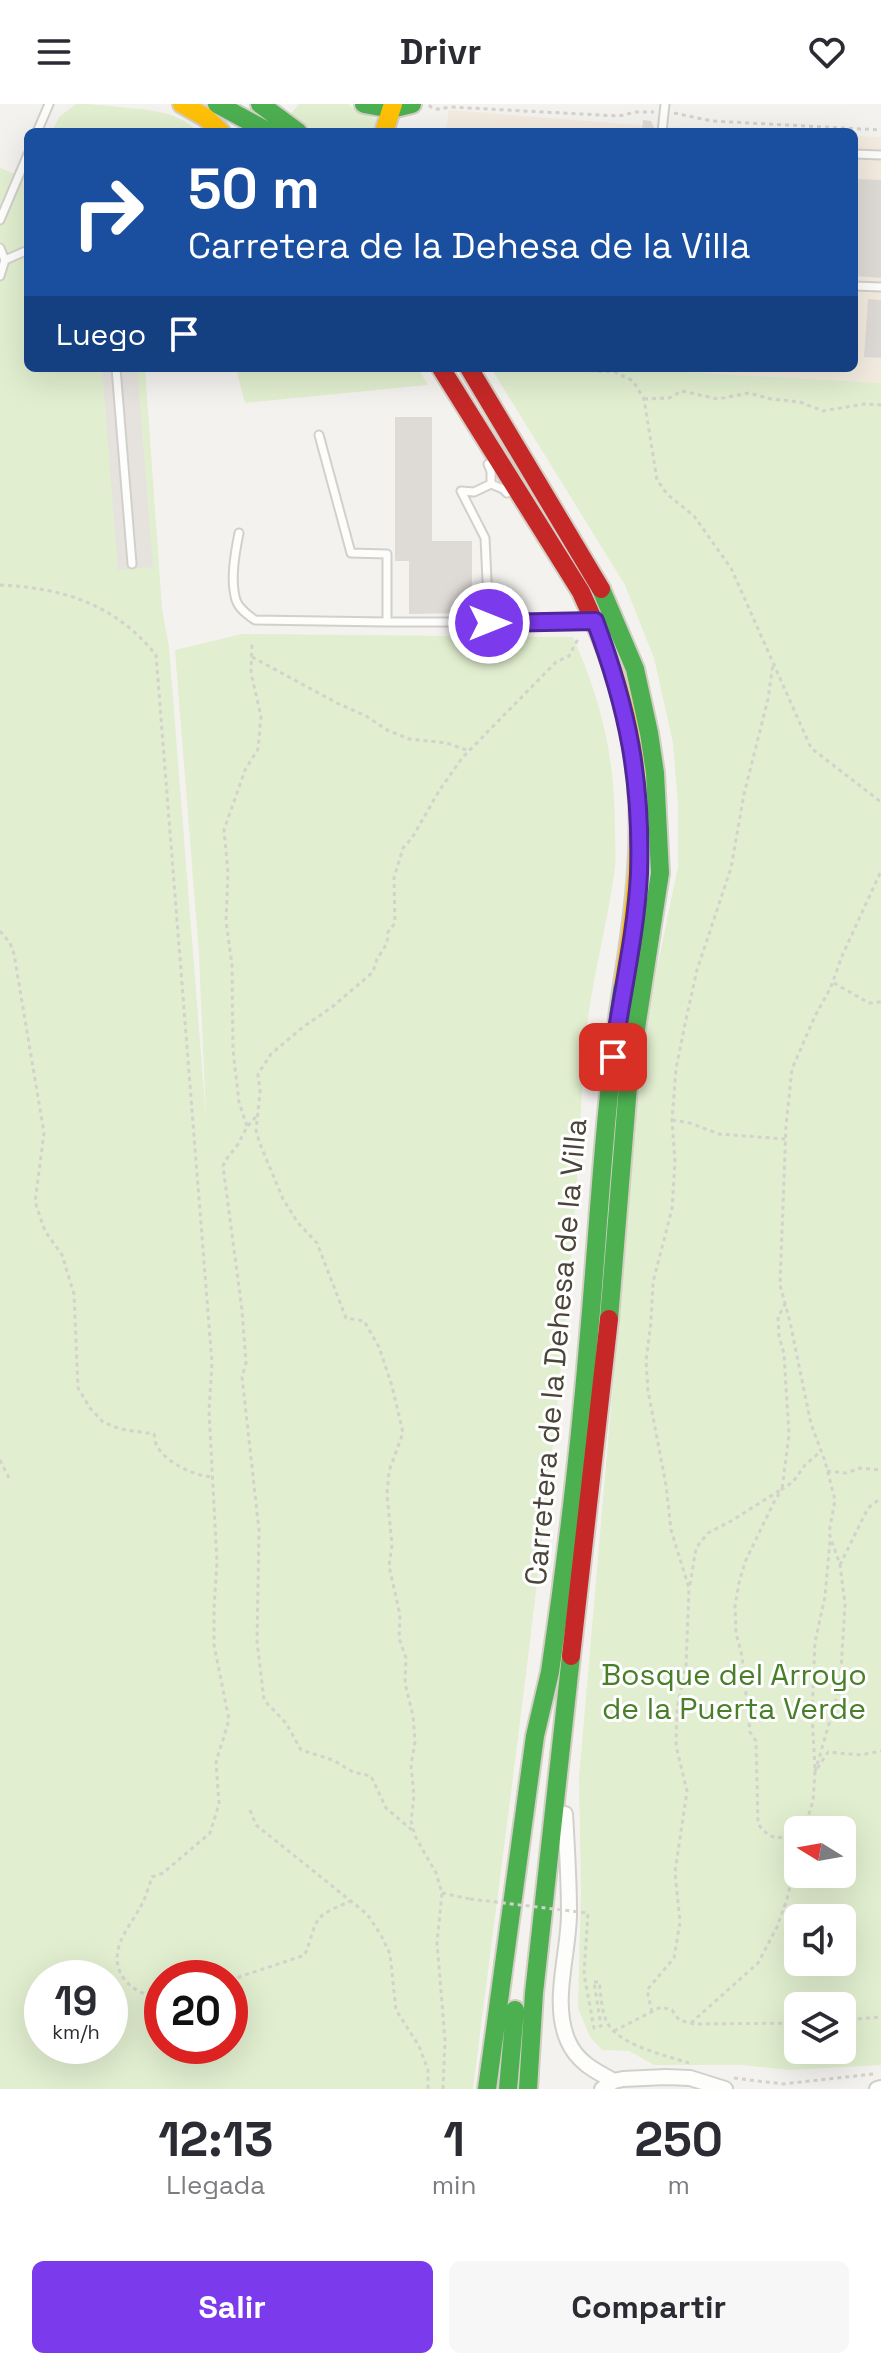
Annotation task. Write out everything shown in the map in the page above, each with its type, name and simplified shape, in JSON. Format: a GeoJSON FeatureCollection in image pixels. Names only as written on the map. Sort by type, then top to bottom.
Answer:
{"type":"FeatureCollection","features":[{"type":"Feature","properties":{"kind":"main road"},"geometry":{"type":"LineString","coordinates":[[182,104],[217,128]]}},
{"type":"Feature","properties":{"kind":"main road"},"geometry":{"type":"LineString","coordinates":[[217,104],[262,128]]}},
{"type":"Feature","properties":{"kind":"main road"},"geometry":{"type":"LineString","coordinates":[[364,104],[392,107],[412,104]]}},
{"type":"Feature","properties":{"kind":"main road"},"geometry":{"type":"LineString","coordinates":[[269,128],[271,107]]}},
{"type":"Feature","properties":{"kind":"main road"},"geometry":{"type":"LineString","coordinates":[[271,107],[294,128]]}},
{"type":"Feature","properties":{"kind":"main road"},"geometry":{"type":"LineString","coordinates":[[385,128],[392,107]]}},
{"type":"Feature","properties":{"kind":"main road","name":"Carretera de la Dehesa de la Villa"},"geometry":{"type":"LineString","coordinates":[[443,372],[581,592],[595,621],[616,676],[638,783],[639,874],[635,918],[610,1078],[573,1491],[550,1672]]}},
{"type":"Feature","properties":{"kind":"main road","name":"Carretera de la Dehesa de la Villa"},"geometry":{"type":"LineString","coordinates":[[471,372],[600,587],[635,669],[655,773],[660,873],[629,1074],[607,1348],[571,1656]]}},
{"type":"Feature","properties":{"kind":"main road"},"geometry":{"type":"LineString","coordinates":[[540,2089],[541,2046],[573,1738],[571,1656]]}},
{"type":"Feature","properties":{"kind":"main road"},"geometry":{"type":"LineString","coordinates":[[528,2089],[534,1993],[571,1656]]}},
{"type":"Feature","properties":{"kind":"main road"},"geometry":{"type":"LineString","coordinates":[[487,2089],[535,1736],[550,1672]]}},
{"type":"Feature","properties":{"kind":"main road"},"geometry":{"type":"LineString","coordinates":[[508,2089],[550,1672]]}},
{"type":"Feature","properties":{"kind":"street"},"geometry":{"type":"LineString","coordinates":[[565,1814],[569,1914],[562,2014],[567,2039],[574,2052],[608,2085],[633,2080],[690,2078],[728,2083]]}},
{"type":"Feature","properties":{"kind":"street"},"geometry":{"type":"LineString","coordinates":[[633,2080],[647,2089]]}},
{"type":"Feature","properties":{"kind":"lane"},"geometry":{"type":"LineString","coordinates":[[39,128],[49,104]]}},
{"type":"Feature","properties":{"kind":"lane"},"geometry":{"type":"LineString","coordinates":[[662,128],[665,104]]}},
{"type":"Feature","properties":{"kind":"lane"},"geometry":{"type":"LineString","coordinates":[[858,154],[881,155]]}},
{"type":"Feature","properties":{"kind":"lane"},"geometry":{"type":"LineString","coordinates":[[0,220],[24,163]]}},
{"type":"Feature","properties":{"kind":"lane"},"geometry":{"type":"LineString","coordinates":[[0,248],[5,260],[0,276]]}},
{"type":"Feature","properties":{"kind":"lane"},"geometry":{"type":"LineString","coordinates":[[5,260],[24,252]]}},
{"type":"Feature","properties":{"kind":"lane"},"geometry":{"type":"LineString","coordinates":[[858,286],[881,287]]}},
{"type":"Feature","properties":{"kind":"lane"},"geometry":{"type":"LineString","coordinates":[[116,372],[132,564]]}},
{"type":"Feature","properties":{"kind":"lane"},"geometry":{"type":"LineString","coordinates":[[443,372],[478,443]]}},
{"type":"Feature","properties":{"kind":"lane"},"geometry":{"type":"LineString","coordinates":[[319,435],[351,553],[387,554],[387,622]]}},
{"type":"Feature","properties":{"kind":"lane"},"geometry":{"type":"LineString","coordinates":[[484,457],[491,471],[491,484]]}},
{"type":"Feature","properties":{"kind":"lane"},"geometry":{"type":"LineString","coordinates":[[489,623],[485,538],[461,491],[474,492],[491,484],[503,489],[581,592]]}},
{"type":"Feature","properties":{"kind":"lane"},"geometry":{"type":"LineString","coordinates":[[239,533],[234,572],[237,602],[255,620],[595,621]]}},
{"type":"Feature","properties":{"kind":"path"},"geometry":{"type":"LineString","coordinates":[[432,108],[619,116],[654,112]]}},
{"type":"Feature","properties":{"kind":"path"},"geometry":{"type":"LineString","coordinates":[[676,113],[712,121],[843,128]]}},
{"type":"Feature","properties":{"kind":"path"},"geometry":{"type":"LineString","coordinates":[[858,129],[881,130]]}},
{"type":"Feature","properties":{"kind":"path"},"geometry":{"type":"LineString","coordinates":[[615,372],[633,381],[644,399],[657,480],[667,494],[694,516],[731,568],[811,748],[881,802]]}},
{"type":"Feature","properties":{"kind":"path"},"geometry":{"type":"LineString","coordinates":[[644,399],[669,398],[682,391],[718,399],[749,393],[800,402],[823,411],[865,404],[881,405]]}},
{"type":"Feature","properties":{"kind":"path"},"geometry":{"type":"LineString","coordinates":[[0,585],[74,596],[93,604],[142,637],[156,655],[212,1363],[209,1411],[217,1562],[214,1645],[229,1720],[216,1762],[219,1804],[210,1833],[163,1873],[152,1877],[118,1949],[118,1967],[130,1988],[144,1995]]}},
{"type":"Feature","properties":{"kind":"path"},"geometry":{"type":"LineString","coordinates":[[443,2089],[445,2040],[437,1943],[442,1893],[411,1821],[414,1796],[411,1765],[415,1742],[413,1716],[405,1683],[406,1658],[399,1638],[400,1615],[389,1566],[392,1545],[387,1494],[389,1471],[403,1433],[379,1347],[364,1321],[346,1318],[317,1243],[298,1223],[283,1199],[260,1144],[256,1131],[260,1092],[258,1074],[271,1054],[373,972],[387,943],[388,932],[395,923],[394,878],[403,848],[439,791],[470,751],[556,662],[569,656],[579,635]]}},
{"type":"Feature","properties":{"kind":"path"},"geometry":{"type":"LineString","coordinates":[[247,1126],[239,1102],[233,1050],[232,965],[226,921],[228,873],[224,830],[245,770],[258,749],[261,716],[251,673],[252,642]]}},
{"type":"Feature","properties":{"kind":"path"},"geometry":{"type":"LineString","coordinates":[[252,657],[387,730],[409,739],[447,743],[470,751]]}},
{"type":"Feature","properties":{"kind":"path"},"geometry":{"type":"LineString","coordinates":[[689,1588],[671,1530],[666,1485],[648,1391],[646,1361],[653,1282],[672,1209],[675,1162],[672,1120],[676,1069],[694,983],[714,913],[731,868],[773,664]]}},
{"type":"Feature","properties":{"kind":"path"},"geometry":{"type":"LineString","coordinates":[[815,1772],[840,1686],[845,1604],[840,1565],[829,1533],[835,1500],[811,1424],[780,1285],[785,1139],[792,1069],[881,871]]}},
{"type":"Feature","properties":{"kind":"path"},"geometry":{"type":"LineString","coordinates":[[0,931],[14,954],[44,1133],[35,1202],[45,1231],[62,1255],[74,1294],[78,1388],[103,1422],[120,1429],[154,1434],[158,1448],[189,1472],[213,1477]]}},
{"type":"Feature","properties":{"kind":"path"},"geometry":{"type":"LineString","coordinates":[[832,983],[869,1003],[881,1002]]}},
{"type":"Feature","properties":{"kind":"path"},"geometry":{"type":"LineString","coordinates":[[256,1117],[247,1126],[223,1166],[242,1310],[246,1363],[242,1377],[259,1530],[257,1641],[264,1700],[286,1723],[301,1750],[333,1760],[353,1772],[371,1776],[386,1808],[413,1831]]}},
{"type":"Feature","properties":{"kind":"path"},"geometry":{"type":"LineString","coordinates":[[672,1120],[719,1134],[785,1139]]}},
{"type":"Feature","properties":{"kind":"path"},"geometry":{"type":"LineString","coordinates":[[784,1838],[777,1839],[765,1833],[758,1824],[756,1741],[750,1732],[735,1606],[745,1562],[782,1489],[789,1435],[784,1354],[778,1317],[785,1304]]}},
{"type":"Feature","properties":{"kind":"path"},"geometry":{"type":"LineString","coordinates":[[652,2012],[647,1990],[674,1958],[680,1922],[675,1872],[687,1791],[676,1746],[676,1721],[686,1666],[689,1588],[696,1548],[708,1533],[793,1482],[805,1465],[821,1451]]}},
{"type":"Feature","properties":{"kind":"path"},"geometry":{"type":"LineString","coordinates":[[0,1460],[9,1478]]}},
{"type":"Feature","properties":{"kind":"path"},"geometry":{"type":"LineString","coordinates":[[827,1471],[881,1470]]}},
{"type":"Feature","properties":{"kind":"path"},"geometry":{"type":"LineString","coordinates":[[840,1565],[868,1508],[881,1498]]}},
{"type":"Feature","properties":{"kind":"path"},"geometry":{"type":"LineString","coordinates":[[808,1816],[815,1772],[812,1715],[815,1642],[825,1597],[831,1539]]}},
{"type":"Feature","properties":{"kind":"path"},"geometry":{"type":"LineString","coordinates":[[815,1772],[828,1752],[861,1755],[881,1751]]}},
{"type":"Feature","properties":{"kind":"path"},"geometry":{"type":"LineString","coordinates":[[250,1810],[256,1825],[367,1914],[381,1935],[390,1954],[396,2010],[419,2046],[428,2070],[428,2089]]}},
{"type":"Feature","properties":{"kind":"path"},"geometry":{"type":"LineString","coordinates":[[691,2023],[758,1963],[777,1927],[790,1888]]}},
{"type":"Feature","properties":{"kind":"path"},"geometry":{"type":"LineString","coordinates":[[442,1893],[588,1913],[584,1974],[594,2028],[601,2026],[594,1982],[599,1982],[606,2020],[614,2031],[634,2045],[694,2065]]}},
{"type":"Feature","properties":{"kind":"path"},"geometry":{"type":"LineString","coordinates":[[248,1974],[305,1955],[321,1914],[351,1901]]}},
{"type":"Feature","properties":{"kind":"path"},"geometry":{"type":"LineString","coordinates":[[614,2031],[661,2007],[672,2010],[679,2020],[691,2023],[784,2023]]}},
{"type":"Feature","properties":{"kind":"path"},"geometry":{"type":"LineString","coordinates":[[856,2019],[881,2017]]}},
{"type":"Feature","properties":{"kind":"path"},"geometry":{"type":"LineString","coordinates":[[728,2083],[741,2080],[783,2084],[881,2073]]}},
{"type":"Feature","properties":{"kind":"shaded area"},"geometry":{"type":"Polygon","coordinates":[[[449,110],[684,128],[446,128],[449,110]]]}},
{"type":"Feature","properties":{"kind":"shaded area"},"geometry":{"type":"Polygon","coordinates":[[[858,136],[881,137],[881,383],[684,372],[858,372],[858,136]]]}},
{"type":"Feature","properties":{"kind":"shaded area"},"geometry":{"type":"Polygon","coordinates":[[[102,372],[137,372],[153,567],[118,570],[102,372]]]}},
{"type":"Feature","properties":{"kind":"green space"},"geometry":{"type":"Polygon","coordinates":[[[76,104],[102,105],[165,113],[193,128],[54,128],[59,117],[76,104]]]}},
{"type":"Feature","properties":{"kind":"green space"},"geometry":{"type":"Polygon","coordinates":[[[299,104],[348,104],[378,122],[374,128],[310,128],[291,114],[299,104]]]}},
{"type":"Feature","properties":{"kind":"green space"},"geometry":{"type":"Polygon","coordinates":[[[0,168],[24,177],[24,372],[145,372],[162,609],[169,647],[206,1118],[199,955],[175,650],[242,634],[573,637],[592,685],[605,731],[613,779],[615,867],[586,1032],[571,1260],[522,1708],[473,2089],[0,2089],[0,168]]]}},
{"type":"Feature","properties":{"kind":"green space"},"geometry":{"type":"Polygon","coordinates":[[[237,372],[420,372],[428,385],[245,403],[237,372]]]}},
{"type":"Feature","properties":{"kind":"green space","name":"Bosque del Arroyo de la Puerta Verde"},"geometry":{"type":"Polygon","coordinates":[[[493,372],[684,372],[881,383],[881,2065],[789,2070],[742,2065],[654,2065],[629,2051],[602,2050],[590,2037],[578,2008],[581,1892],[579,1778],[643,1035],[678,867],[678,806],[673,743],[654,658],[625,585],[493,372]]]}},
{"type":"Feature","properties":{"kind":"building"},"geometry":{"type":"Polygon","coordinates":[[[643,120],[651,121],[654,128],[642,128],[643,120]]]}},
{"type":"Feature","properties":{"kind":"building"},"geometry":{"type":"Polygon","coordinates":[[[858,179],[881,180],[881,278],[858,276],[858,179]]]}},
{"type":"Feature","properties":{"kind":"building"},"geometry":{"type":"Polygon","coordinates":[[[868,299],[881,300],[881,358],[864,357],[868,299]]]}},
{"type":"Feature","properties":{"kind":"building"},"geometry":{"type":"Polygon","coordinates":[[[395,417],[432,417],[432,541],[472,541],[472,613],[409,614],[409,561],[395,561],[395,417]]]}},
{"type":"Feature","properties":{"kind":"traffic: fast"},"geometry":{"type":"LineString","coordinates":[[217,104],[262,128]]}},
{"type":"Feature","properties":{"kind":"traffic: fast"},"geometry":{"type":"LineString","coordinates":[[260,104],[293,128]]}},
{"type":"Feature","properties":{"kind":"traffic: fast"},"geometry":{"type":"LineString","coordinates":[[364,104],[391,109],[412,104]]}},
{"type":"Feature","properties":{"kind":"traffic: fast"},"geometry":{"type":"LineString","coordinates":[[601,589],[635,669],[649,733],[655,773],[660,873],[629,1074],[609,1319]]}},
{"type":"Feature","properties":{"kind":"traffic: fast"},"geometry":{"type":"LineString","coordinates":[[550,1672],[576,1469],[606,1119],[623,984]]}},
{"type":"Feature","properties":{"kind":"traffic: fast"},"geometry":{"type":"LineString","coordinates":[[528,2089],[534,1993],[571,1656]]}},
{"type":"Feature","properties":{"kind":"traffic: fast"},"geometry":{"type":"LineString","coordinates":[[487,2089],[535,1736],[550,1672]]}},
{"type":"Feature","properties":{"kind":"traffic: fast"},"geometry":{"type":"LineString","coordinates":[[508,2089],[515,2010]]}},
{"type":"Feature","properties":{"kind":"traffic: slow"},"geometry":{"type":"LineString","coordinates":[[182,104],[217,128]]}},
{"type":"Feature","properties":{"kind":"traffic: slow"},"geometry":{"type":"LineString","coordinates":[[385,128],[393,104]]}},
{"type":"Feature","properties":{"kind":"traffic: slow"},"geometry":{"type":"LineString","coordinates":[[597,628],[627,718],[638,804],[635,890],[623,984]]}},
{"type":"Feature","properties":{"kind":"traffic: jam"},"geometry":{"type":"LineString","coordinates":[[444,372],[581,592],[597,628]]}},
{"type":"Feature","properties":{"kind":"traffic: jam"},"geometry":{"type":"LineString","coordinates":[[471,372],[601,589]]}},
{"type":"Feature","properties":{"kind":"traffic: jam"},"geometry":{"type":"LineString","coordinates":[[571,1656],[609,1319]]}},
{"type":"Feature","properties":{"kind":"route"},"geometry":{"type":"LineString","coordinates":[[489,623],[595,621],[616,676],[638,783],[639,874],[613,1057]]}}]}
